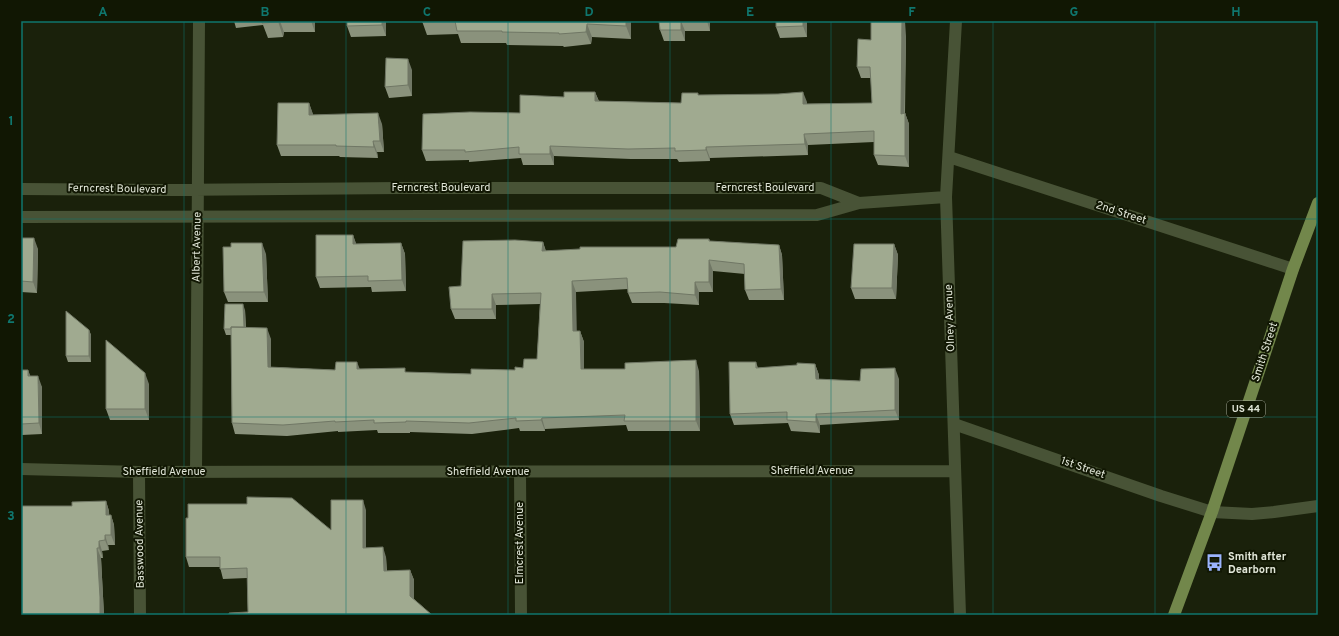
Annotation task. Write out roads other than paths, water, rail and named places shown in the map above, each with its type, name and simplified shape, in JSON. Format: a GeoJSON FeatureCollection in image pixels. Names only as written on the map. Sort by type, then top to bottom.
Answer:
{"type":"FeatureCollection","features":[{"type":"Feature","properties":{"kind":"main road","name":"Smith Street"},"geometry":{"type":"LineString","coordinates":[[1174,615],[1212,512],[1293,269],[1318,203]]}},
{"type":"Feature","properties":{"kind":"street","name":"Albert Avenue"},"geometry":{"type":"LineString","coordinates":[[196,472],[199,21]]}},
{"type":"Feature","properties":{"kind":"street","name":"Olney Avenue"},"geometry":{"type":"LineString","coordinates":[[956,21],[946,197],[960,615]]}},
{"type":"Feature","properties":{"kind":"street","name":"2nd Street"},"geometry":{"type":"LineString","coordinates":[[948,157],[1293,269]]}},
{"type":"Feature","properties":{"kind":"street","name":"Ferncrest Boulevard"},"geometry":{"type":"LineString","coordinates":[[21,189],[821,188],[859,202]]}},
{"type":"Feature","properties":{"kind":"street","name":"Ferncrest Boulevard"},"geometry":{"type":"LineString","coordinates":[[21,217],[817,215],[859,202],[946,197]]}},
{"type":"Feature","properties":{"kind":"street","name":"1st Street"},"geometry":{"type":"LineString","coordinates":[[954,424],[1212,512],[1252,514],[1318,506]]}},
{"type":"Feature","properties":{"kind":"street","name":"Sheffield Avenue"},"geometry":{"type":"LineString","coordinates":[[21,469],[139,472],[954,471]]}},
{"type":"Feature","properties":{"kind":"street","name":"Basswood Avenue"},"geometry":{"type":"LineString","coordinates":[[139,472],[140,615]]}},
{"type":"Feature","properties":{"kind":"street","name":"Elmcrest Avenue"},"geometry":{"type":"LineString","coordinates":[[520,472],[520,615]]}},
{"type":"Feature","properties":{"kind":"place","name":"Smith after Dearborn"},"geometry":{"type":"Point","coordinates":[1215,563]}}]}
